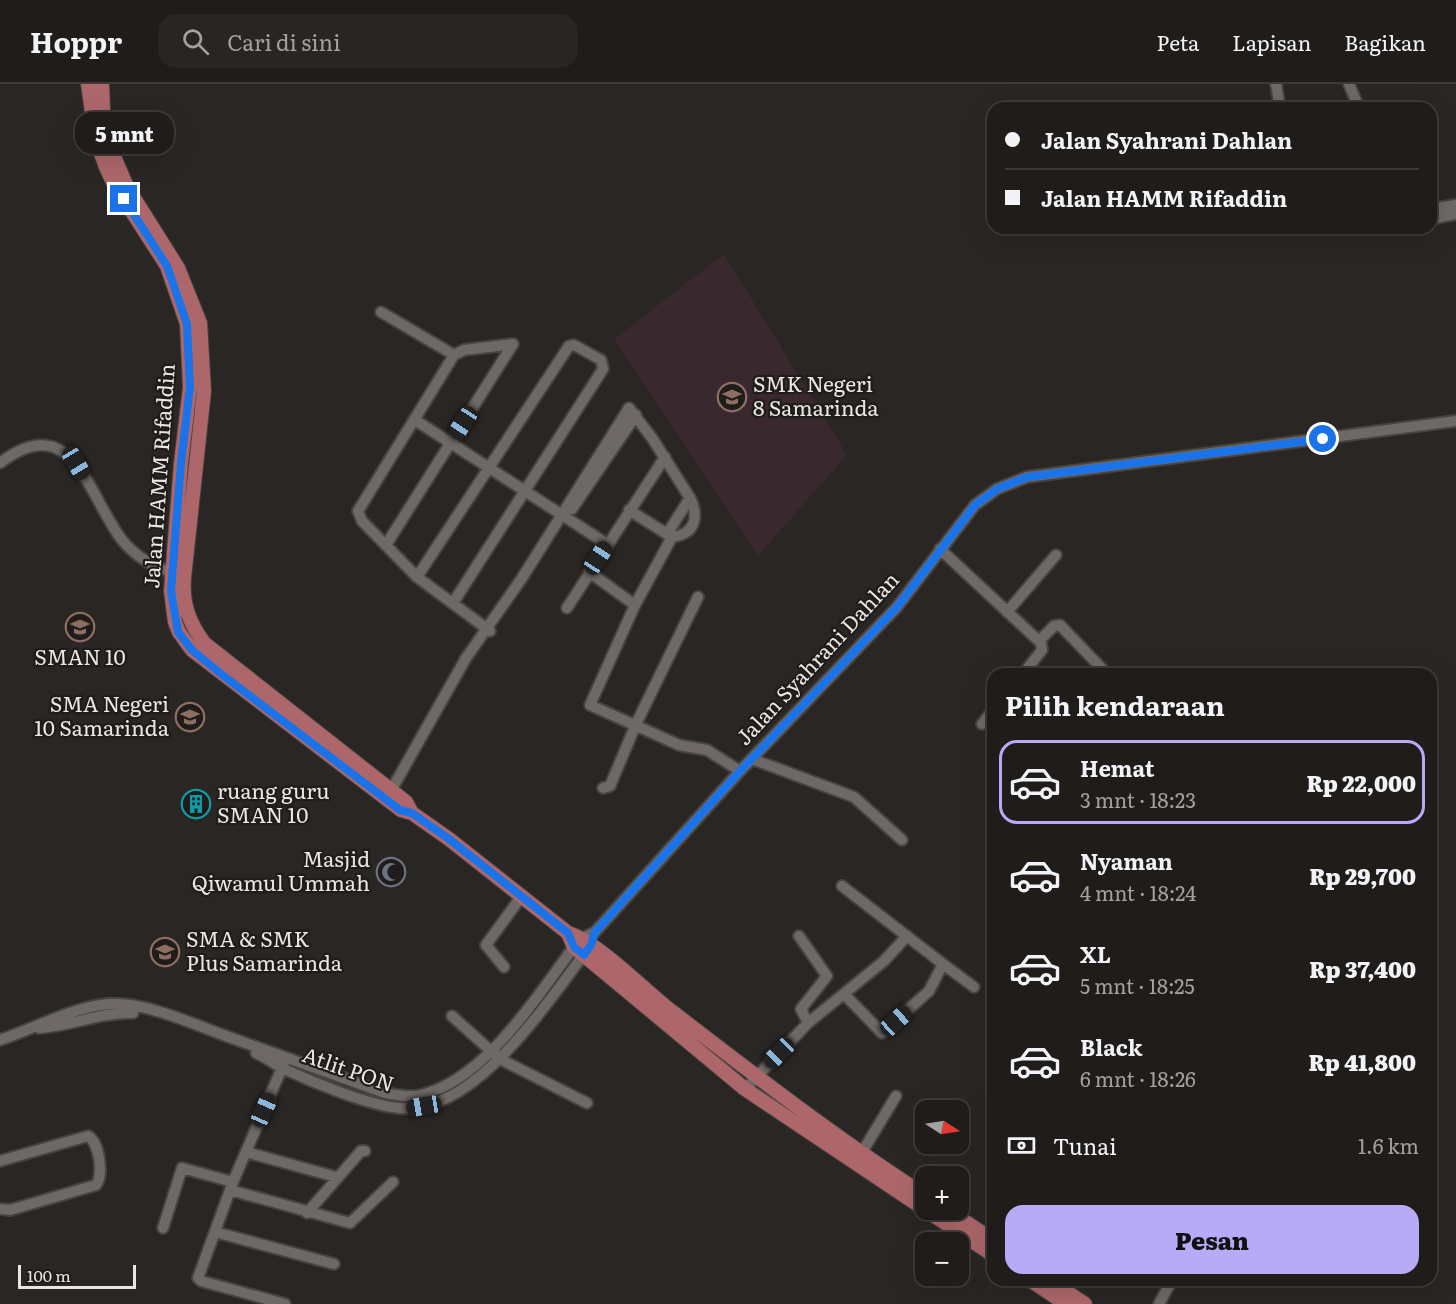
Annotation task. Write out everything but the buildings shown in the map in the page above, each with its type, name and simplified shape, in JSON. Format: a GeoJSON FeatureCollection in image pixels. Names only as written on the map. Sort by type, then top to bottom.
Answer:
{"type":"FeatureCollection","features":[{"type":"Feature","properties":{"kind":"main road","name":"Jalan HAMM Rifaddin"},"geometry":{"type":"LineString","coordinates":[[88,84],[96,140],[106,167],[113,182],[167,266],[187,324],[194,423],[183,590],[184,608],[194,629],[204,643],[392,798],[400,810],[412,813],[585,944]]}},
{"type":"Feature","properties":{"kind":"main road","name":"Jalan HAMM Rifaddin"},"geometry":{"type":"LineString","coordinates":[[102,84],[105,124],[116,161],[127,187],[178,268],[200,323],[204,374],[194,423],[181,463],[172,572],[171,591],[178,632],[192,650],[392,798]]}},
{"type":"Feature","properties":{"kind":"main road"},"geometry":{"type":"LineString","coordinates":[[585,944],[756,1076],[810,1113],[861,1155],[915,1189]]}},
{"type":"Feature","properties":{"kind":"main road"},"geometry":{"type":"LineString","coordinates":[[585,944],[745,1089],[915,1195]]}},
{"type":"Feature","properties":{"kind":"main road"},"geometry":{"type":"LineString","coordinates":[[956,1220],[987,1237]]}},
{"type":"Feature","properties":{"kind":"main road"},"geometry":{"type":"LineString","coordinates":[[969,1243],[987,1252]]}},
{"type":"Feature","properties":{"kind":"main road"},"geometry":{"type":"LineString","coordinates":[[1039,1286],[1066,1304]]}},
{"type":"Feature","properties":{"kind":"main road"},"geometry":{"type":"LineString","coordinates":[[1058,1286],[1085,1304]]}},
{"type":"Feature","properties":{"kind":"street"},"geometry":{"type":"LineString","coordinates":[[1269,84],[1272,102]]}},
{"type":"Feature","properties":{"kind":"street"},"geometry":{"type":"LineString","coordinates":[[1276,84],[1279,102]]}},
{"type":"Feature","properties":{"kind":"street"},"geometry":{"type":"LineString","coordinates":[[1349,84],[1356,102]]}},
{"type":"Feature","properties":{"kind":"street"},"geometry":{"type":"LineString","coordinates":[[1437,208],[1456,205]]}},
{"type":"Feature","properties":{"kind":"street"},"geometry":{"type":"LineString","coordinates":[[1437,218],[1456,214]]}},
{"type":"Feature","properties":{"kind":"street"},"geometry":{"type":"LineString","coordinates":[[381,312],[454,355]]}},
{"type":"Feature","properties":{"kind":"street"},"geometry":{"type":"LineString","coordinates":[[386,545],[514,345],[464,350],[454,355],[359,508],[362,521],[417,577],[488,629]]}},
{"type":"Feature","properties":{"kind":"street"},"geometry":{"type":"LineString","coordinates":[[417,577],[569,346],[574,345],[601,360],[603,369],[453,603]]}},
{"type":"Feature","properties":{"kind":"street"},"geometry":{"type":"LineString","coordinates":[[392,798],[488,629],[512,602],[564,515],[633,412],[665,457],[697,513],[696,521],[686,532],[670,536],[629,510]]}},
{"type":"Feature","properties":{"kind":"street"},"geometry":{"type":"LineString","coordinates":[[415,420],[607,544]]}},
{"type":"Feature","properties":{"kind":"street","name":"Jalan Syahrani Dahlan"},"geometry":{"type":"LineString","coordinates":[[585,944],[738,769],[752,759],[897,607],[975,505],[997,489],[1027,477],[1456,421]]}},
{"type":"Feature","properties":{"kind":"street"},"geometry":{"type":"LineString","coordinates":[[0,463],[18,449],[38,444],[54,447],[76,463],[123,541],[156,569],[172,572]]}},
{"type":"Feature","properties":{"kind":"street"},"geometry":{"type":"LineString","coordinates":[[567,608],[665,457]]}},
{"type":"Feature","properties":{"kind":"street"},"geometry":{"type":"LineString","coordinates":[[690,498],[635,605],[590,705],[679,745],[707,750],[738,769]]}},
{"type":"Feature","properties":{"kind":"street"},"geometry":{"type":"LineString","coordinates":[[940,549],[1039,641],[1042,650],[1028,668]]}},
{"type":"Feature","properties":{"kind":"street"},"geometry":{"type":"LineString","coordinates":[[1007,612],[1056,555]]}},
{"type":"Feature","properties":{"kind":"street"},"geometry":{"type":"LineString","coordinates":[[589,572],[635,605]]}},
{"type":"Feature","properties":{"kind":"street"},"geometry":{"type":"LineString","coordinates":[[603,788],[610,786],[636,724],[698,597]]}},
{"type":"Feature","properties":{"kind":"street"},"geometry":{"type":"LineString","coordinates":[[1039,641],[1056,624],[1060,625],[1101,668]]}},
{"type":"Feature","properties":{"kind":"street"},"geometry":{"type":"LineString","coordinates":[[982,724],[987,718]]}},
{"type":"Feature","properties":{"kind":"street"},"geometry":{"type":"LineString","coordinates":[[752,759],[853,797],[902,840]]}},
{"type":"Feature","properties":{"kind":"street"},"geometry":{"type":"LineString","coordinates":[[842,886],[974,987]]}},
{"type":"Feature","properties":{"kind":"street"},"geometry":{"type":"LineString","coordinates":[[504,967],[486,945],[521,897]]}},
{"type":"Feature","properties":{"kind":"street"},"geometry":{"type":"LineString","coordinates":[[799,936],[827,976],[801,1009],[808,1023]]}},
{"type":"Feature","properties":{"kind":"street"},"geometry":{"type":"LineString","coordinates":[[745,1089],[808,1023],[884,961],[907,936]]}},
{"type":"Feature","properties":{"kind":"street","name":"Atlit PON"},"geometry":{"type":"LineString","coordinates":[[0,1040],[37,1028],[57,1017],[113,1004],[160,1013],[385,1093],[405,1096],[422,1095],[459,1077],[490,1051],[585,944]]}},
{"type":"Feature","properties":{"kind":"street","name":"Atlit PON"},"geometry":{"type":"LineString","coordinates":[[37,1028],[60,1026],[114,1012],[133,1013],[184,1027],[266,1057],[282,1068],[374,1103],[411,1108],[424,1106],[461,1089],[500,1059],[585,944]]}},
{"type":"Feature","properties":{"kind":"street"},"geometry":{"type":"LineString","coordinates":[[844,994],[879,1032],[883,1032],[929,991],[943,964]]}},
{"type":"Feature","properties":{"kind":"street"},"geometry":{"type":"LineString","coordinates":[[452,1016],[500,1059],[587,1103]]}},
{"type":"Feature","properties":{"kind":"street"},"geometry":{"type":"LineString","coordinates":[[285,1304],[201,1281],[198,1278],[232,1186],[287,1057]]}},
{"type":"Feature","properties":{"kind":"street"},"geometry":{"type":"LineString","coordinates":[[861,1155],[896,1096]]}},
{"type":"Feature","properties":{"kind":"street"},"geometry":{"type":"LineString","coordinates":[[0,1161],[88,1136],[95,1143],[100,1178],[96,1185],[10,1210],[0,1209]]}},
{"type":"Feature","properties":{"kind":"street"},"geometry":{"type":"LineString","coordinates":[[307,1213],[336,1177],[361,1151],[365,1151]]}},
{"type":"Feature","properties":{"kind":"street"},"geometry":{"type":"LineString","coordinates":[[246,1152],[336,1177]]}},
{"type":"Feature","properties":{"kind":"street"},"geometry":{"type":"LineString","coordinates":[[163,1228],[182,1168],[307,1213],[353,1222],[393,1182]]}},
{"type":"Feature","properties":{"kind":"street"},"geometry":{"type":"LineString","coordinates":[[215,1232],[334,1264]]}},
{"type":"Feature","properties":{"kind":"street"},"geometry":{"type":"LineString","coordinates":[[1158,1304],[1168,1286]]}},
{"type":"Feature","properties":{"kind":"shaded area","name":"SMK Negeri 8 Samarinda"},"geometry":{"type":"Polygon","coordinates":[[[724,254],[847,455],[758,556],[614,339],[724,254]]]}},
{"type":"Feature","properties":{"kind":"place","name":"SMK Negeri 8 Samarinda"},"geometry":{"type":"Point","coordinates":[732,397]}},
{"type":"Feature","properties":{"kind":"place","name":"SMAN 10"},"geometry":{"type":"Point","coordinates":[80,627]}},
{"type":"Feature","properties":{"kind":"place","name":"SMA Negeri 10 Samarinda"},"geometry":{"type":"Point","coordinates":[190,717]}},
{"type":"Feature","properties":{"kind":"place","name":"ruang guru SMAN 10"},"geometry":{"type":"Point","coordinates":[196,804]}},
{"type":"Feature","properties":{"kind":"place","name":"Masjid Qiwamul Ummah"},"geometry":{"type":"Point","coordinates":[391,872]}},
{"type":"Feature","properties":{"kind":"place","name":"SMA & SMK Plus Samarinda"},"geometry":{"type":"Point","coordinates":[165,952]}},
{"type":"Feature","properties":{"kind":"route"},"geometry":{"type":"LineString","coordinates":[[124,199],[167,266],[187,324],[191,363],[190,387],[181,463],[171,591],[178,632],[192,650],[225,677],[400,810],[412,813],[449,839],[568,933],[574,947],[584,955],[591,945],[595,932],[740,771],[908,595],[940,549],[975,505],[997,489],[1027,477],[1323,439]]}}]}
